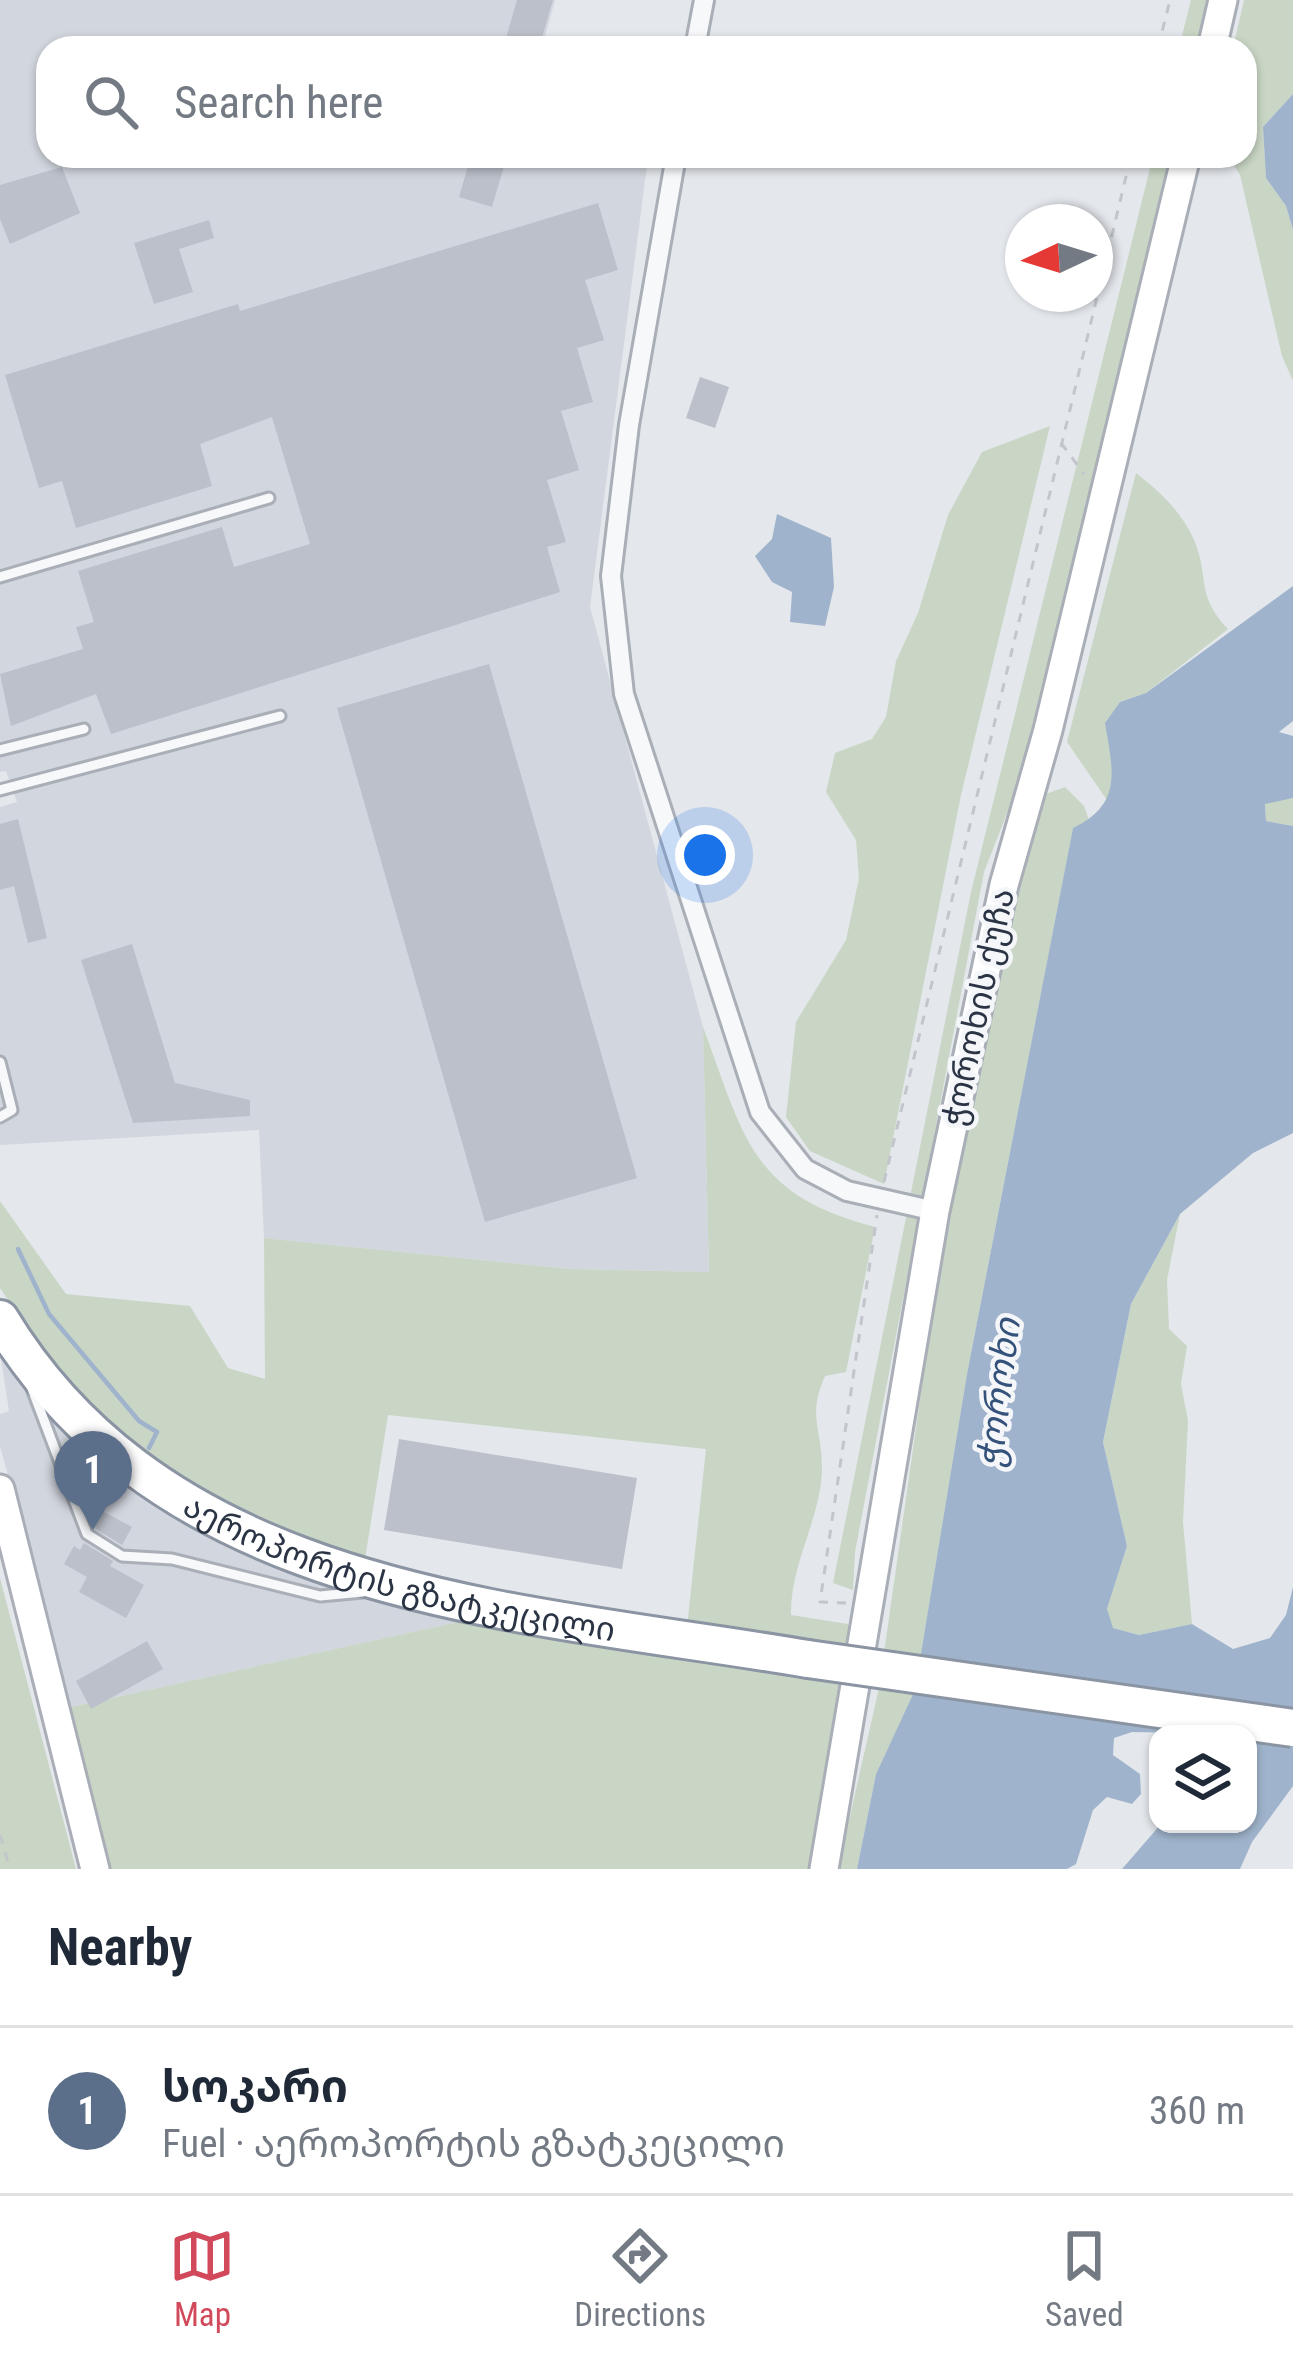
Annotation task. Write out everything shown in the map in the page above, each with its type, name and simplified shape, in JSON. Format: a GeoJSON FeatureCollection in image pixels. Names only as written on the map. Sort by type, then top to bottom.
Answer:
{"type":"FeatureCollection","features":[{"type":"Feature","properties":{"kind":"highway","name":"აეროპორტის გზატკეცილი"},"geometry":{"type":"LineString","coordinates":[[0,1319],[20,1352],[82,1426],[146,1479],[251,1540],[397,1589],[808,1659],[1293,1728]]}},
{"type":"Feature","properties":{"kind":"street"},"geometry":{"type":"LineString","coordinates":[[697,36],[704,0]]}},
{"type":"Feature","properties":{"kind":"street"},"geometry":{"type":"LineString","coordinates":[[1215,36],[1223,0]]}},
{"type":"Feature","properties":{"kind":"street"},"geometry":{"type":"LineString","coordinates":[[674,168],[628,425],[611,576],[624,694],[760,1112],[805,1169],[847,1191],[935,1211]]}},
{"type":"Feature","properties":{"kind":"street","name":"ჭოროხის ქუჩა"},"geometry":{"type":"LineString","coordinates":[[824,1869],[935,1211],[1004,885],[1048,730],[1183,168]]}},
{"type":"Feature","properties":{"kind":"street"},"geometry":{"type":"LineString","coordinates":[[0,1489],[95,1869]]}},
{"type":"Feature","properties":{"kind":"lane"},"geometry":{"type":"LineString","coordinates":[[0,577],[269,498]]}},
{"type":"Feature","properties":{"kind":"lane"},"geometry":{"type":"LineString","coordinates":[[0,790],[280,716]]}},
{"type":"Feature","properties":{"kind":"lane"},"geometry":{"type":"LineString","coordinates":[[0,750],[83,729]]}},
{"type":"Feature","properties":{"kind":"lane"},"geometry":{"type":"LineString","coordinates":[[0,1062],[12,1110],[0,1117]]}},
{"type":"Feature","properties":{"kind":"lane"},"geometry":{"type":"LineString","coordinates":[[20,1352],[87,1534],[104,1545],[122,1556],[172,1559],[320,1596],[397,1589]]}},
{"type":"Feature","properties":{"kind":"path"},"geometry":{"type":"LineString","coordinates":[[1161,36],[1170,0]]}},
{"type":"Feature","properties":{"kind":"path"},"geometry":{"type":"LineString","coordinates":[[872,1605],[820,1601],[881,1197],[1128,168]]}},
{"type":"Feature","properties":{"kind":"path"},"geometry":{"type":"LineString","coordinates":[[1061,443],[1104,499]]}},
{"type":"Feature","properties":{"kind":"path"},"geometry":{"type":"LineString","coordinates":[[0,1835],[10,1869]]}},
{"type":"Feature","properties":{"kind":"shaded area"},"geometry":{"type":"Polygon","coordinates":[[[0,0],[555,0],[545,36],[36,36],[36,168],[647,168],[590,607],[703,1027],[709,1272],[570,1269],[264,1238],[259,1130],[0,1145],[0,807],[17,802],[6,771],[0,772],[0,0]]]}},
{"type":"Feature","properties":{"kind":"shaded area"},"geometry":{"type":"Polygon","coordinates":[[[0,1352],[68,1427],[140,1491],[195,1525],[323,1581],[463,1621],[71,1707],[0,1446],[0,1414],[9,1411],[0,1352]]]}},
{"type":"Feature","properties":{"kind":"green space"},"geometry":{"type":"Polygon","coordinates":[[[1191,0],[1210,0],[1201,36],[1182,36],[1191,0]]]}},
{"type":"Feature","properties":{"kind":"green space"},"geometry":{"type":"Polygon","coordinates":[[[1244,0],[1293,0],[1293,94],[1263,127],[1266,178],[1286,206],[1293,230],[1293,381],[1282,356],[1236,168],[1257,168],[1257,36],[1236,36],[1244,0]]]}},
{"type":"Feature","properties":{"kind":"green space"},"geometry":{"type":"Polygon","coordinates":[[[1150,168],[1169,168],[1048,685],[1024,770],[984,872],[855,1552],[853,1590],[833,1583],[971,892],[1150,168]]]}},
{"type":"Feature","properties":{"kind":"green space"},"geometry":{"type":"Polygon","coordinates":[[[1050,426],[961,795],[884,1184],[810,1151],[786,1117],[796,1022],[846,940],[859,878],[856,840],[826,792],[835,753],[872,739],[886,717],[896,661],[918,613],[948,515],[982,452],[1050,426]]]}},
{"type":"Feature","properties":{"kind":"green space"},"geometry":{"type":"Polygon","coordinates":[[[1136,473],[1169,503],[1189,530],[1211,606],[1228,629],[1146,693],[1120,702],[1106,723],[1116,777],[1109,803],[1067,742],[1136,473]]]}},
{"type":"Feature","properties":{"kind":"green space"},"geometry":{"type":"Polygon","coordinates":[[[1065,787],[1084,806],[1089,820],[1073,829],[967,1374],[915,1691],[876,1774],[857,1869],[838,1869],[879,1688],[947,1210],[1016,881],[1046,794],[1065,787]]]}},
{"type":"Feature","properties":{"kind":"green space"},"geometry":{"type":"Polygon","coordinates":[[[1293,798],[1293,826],[1266,821],[1265,803],[1293,798]]]}},
{"type":"Feature","properties":{"kind":"green space"},"geometry":{"type":"Polygon","coordinates":[[[703,1027],[742,1130],[776,1178],[833,1214],[875,1227],[846,1372],[825,1376],[817,1402],[821,1486],[795,1577],[791,1615],[848,1624],[855,1645],[687,1627],[706,1449],[388,1415],[364,1565],[247,1518],[163,1471],[76,1398],[0,1288],[0,1201],[66,1294],[190,1306],[228,1368],[265,1379],[264,1238],[570,1269],[709,1272],[703,1027]]]}},
{"type":"Feature","properties":{"kind":"green space"},"geometry":{"type":"Polygon","coordinates":[[[1180,1214],[1167,1280],[1169,1329],[1187,1346],[1181,1384],[1188,1421],[1183,1522],[1192,1624],[1139,1635],[1112,1628],[1107,1609],[1127,1546],[1103,1442],[1131,1304],[1180,1214]]]}},
{"type":"Feature","properties":{"kind":"green space"},"geometry":{"type":"Polygon","coordinates":[[[0,1578],[76,1869],[0,1869],[0,1578]]]}},
{"type":"Feature","properties":{"kind":"green space"},"geometry":{"type":"Polygon","coordinates":[[[463,1621],[848,1686],[809,1869],[108,1869],[71,1707],[463,1621]]]}},
{"type":"Feature","properties":{"kind":"water"},"geometry":{"type":"Polygon","coordinates":[[[1293,94],[1293,230],[1286,206],[1266,178],[1263,127],[1293,94]]]}},
{"type":"Feature","properties":{"kind":"water"},"geometry":{"type":"Polygon","coordinates":[[[777,514],[831,538],[834,587],[825,626],[790,622],[792,592],[772,582],[755,556],[772,539],[777,514]]]}},
{"type":"Feature","properties":{"kind":"water","name":"ჭოროხი"},"geometry":{"type":"Polygon","coordinates":[[[1293,586],[1293,721],[1279,732],[1293,736],[1293,798],[1265,804],[1266,821],[1293,826],[1293,1133],[1253,1153],[1180,1214],[1131,1304],[1103,1442],[1127,1546],[1107,1609],[1113,1628],[1139,1635],[1192,1624],[1233,1649],[1270,1638],[1286,1615],[1293,1587],[1293,1786],[1252,1842],[1240,1869],[1122,1869],[1153,1833],[1257,1833],[1257,1725],[1149,1725],[1149,1732],[1114,1738],[1113,1755],[1140,1774],[1141,1794],[1132,1804],[1107,1797],[1093,1810],[1076,1864],[1067,1869],[857,1869],[876,1774],[915,1690],[967,1374],[1073,828],[1100,808],[1111,784],[1105,723],[1120,702],[1146,693],[1293,586]]]}},
{"type":"Feature","properties":{"kind":"building"},"geometry":{"type":"Polygon","coordinates":[[[517,0],[553,0],[542,36],[506,36],[517,0]]]}},
{"type":"Feature","properties":{"kind":"building"},"geometry":{"type":"Polygon","coordinates":[[[62,168],[80,213],[10,244],[0,219],[0,185],[62,168]]]}},
{"type":"Feature","properties":{"kind":"building"},"geometry":{"type":"Polygon","coordinates":[[[467,168],[503,168],[492,207],[459,197],[467,168]]]}},
{"type":"Feature","properties":{"kind":"building"},"geometry":{"type":"Polygon","coordinates":[[[598,203],[618,270],[585,280],[604,340],[577,348],[593,402],[561,411],[579,470],[547,480],[566,542],[547,547],[560,592],[111,734],[96,694],[11,726],[0,674],[83,649],[76,627],[94,622],[78,571],[222,527],[234,567],[310,544],[272,417],[200,444],[212,486],[76,528],[62,481],[39,488],[5,375],[238,304],[240,311],[598,203]]]}},
{"type":"Feature","properties":{"kind":"building"},"geometry":{"type":"Polygon","coordinates":[[[209,220],[214,238],[179,249],[193,292],[154,304],[134,243],[209,220]]]}},
{"type":"Feature","properties":{"kind":"building"},"geometry":{"type":"Polygon","coordinates":[[[700,377],[729,387],[715,428],[686,418],[700,377]]]}},
{"type":"Feature","properties":{"kind":"building"},"geometry":{"type":"Polygon","coordinates":[[[489,664],[637,1178],[485,1222],[337,708],[489,664]]]}},
{"type":"Feature","properties":{"kind":"building"},"geometry":{"type":"Polygon","coordinates":[[[18,819],[47,938],[28,943],[14,886],[0,890],[0,824],[18,819]]]}},
{"type":"Feature","properties":{"kind":"building"},"geometry":{"type":"Polygon","coordinates":[[[132,944],[175,1083],[250,1100],[250,1116],[133,1123],[81,960],[132,944]]]}},
{"type":"Feature","properties":{"kind":"building"},"geometry":{"type":"Polygon","coordinates":[[[399,1439],[637,1478],[622,1569],[384,1530],[399,1439]]]}},
{"type":"Feature","properties":{"kind":"building"},"geometry":{"type":"Polygon","coordinates":[[[102,1511],[132,1527],[122,1545],[94,1528],[102,1511]]]}},
{"type":"Feature","properties":{"kind":"building"},"geometry":{"type":"Polygon","coordinates":[[[84,1543],[113,1561],[110,1566],[144,1585],[126,1618],[79,1592],[87,1577],[64,1564],[74,1546],[80,1550],[84,1543]]]}},
{"type":"Feature","properties":{"kind":"building"},"geometry":{"type":"Polygon","coordinates":[[[147,1641],[163,1669],[91,1709],[76,1681],[147,1641]]]}},
{"type":"Feature","properties":{"kind":"waterway"},"geometry":{"type":"LineString","coordinates":[[18,1249],[49,1314],[139,1421],[157,1432],[149,1448]]}},
{"type":"Feature","properties":{"kind":"place","name":"სოკარი"},"geometry":{"type":"Point","coordinates":[93,1530]}}]}
